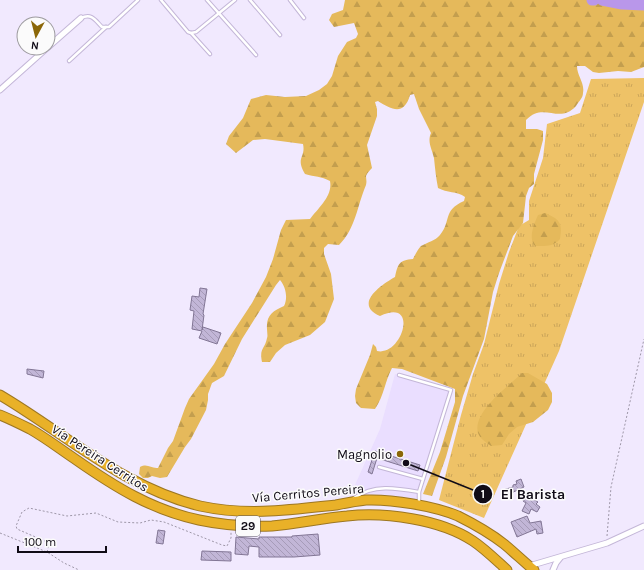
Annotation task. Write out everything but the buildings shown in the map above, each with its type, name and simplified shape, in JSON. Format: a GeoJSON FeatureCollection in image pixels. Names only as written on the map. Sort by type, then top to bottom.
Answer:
{"type":"FeatureCollection","features":[{"type":"Feature","properties":{"kind":"highway","name":"Vía Cerritos Pereira"},"geometry":{"type":"LineString","coordinates":[[0,395],[36,417],[115,470],[143,486],[164,495],[210,507],[250,512],[293,510],[366,500],[419,505],[456,516],[481,528],[504,544],[532,568]]}},
{"type":"Feature","properties":{"kind":"highway","name":"Vía Pereira Cerritos"},"geometry":{"type":"LineString","coordinates":[[0,414],[31,429],[110,483],[139,500],[179,515],[200,520],[250,527],[273,526],[346,516],[383,515],[413,519],[452,530],[472,540],[508,570]]}},
{"type":"Feature","properties":{"kind":"highway"},"geometry":{"type":"LineString","coordinates":[[346,516],[366,510],[383,510],[413,514],[417,512],[419,505]]}},
{"type":"Feature","properties":{"kind":"street"},"geometry":{"type":"LineString","coordinates":[[56,40],[81,18]]}},
{"type":"Feature","properties":{"kind":"street"},"geometry":{"type":"LineString","coordinates":[[0,90],[38,56]]}},
{"type":"Feature","properties":{"kind":"street"},"geometry":{"type":"LineString","coordinates":[[532,568],[561,557],[607,543],[644,526]]}},
{"type":"Feature","properties":{"kind":"street"},"geometry":{"type":"LineString","coordinates":[[553,570],[561,557]]}},
{"type":"Feature","properties":{"kind":"lane"},"geometry":{"type":"LineString","coordinates":[[69,61],[138,0]]}},
{"type":"Feature","properties":{"kind":"lane"},"geometry":{"type":"LineString","coordinates":[[161,0],[188,32],[191,33],[210,54]]}},
{"type":"Feature","properties":{"kind":"lane"},"geometry":{"type":"LineString","coordinates":[[208,0],[256,55]]}},
{"type":"Feature","properties":{"kind":"lane"},"geometry":{"type":"LineString","coordinates":[[191,33],[196,32],[235,0]]}},
{"type":"Feature","properties":{"kind":"lane"},"geometry":{"type":"LineString","coordinates":[[250,0],[280,35]]}},
{"type":"Feature","properties":{"kind":"lane"},"geometry":{"type":"LineString","coordinates":[[290,0],[304,18]]}},
{"type":"Feature","properties":{"kind":"lane"},"geometry":{"type":"LineString","coordinates":[[81,18],[86,15],[90,16],[102,27],[106,27]]}},
{"type":"Feature","properties":{"kind":"lane"},"geometry":{"type":"LineString","coordinates":[[399,375],[451,390],[419,492],[419,505]]}},
{"type":"Feature","properties":{"kind":"lane"},"geometry":{"type":"LineString","coordinates":[[380,467],[423,479]]}},
{"type":"Feature","properties":{"kind":"lane"},"geometry":{"type":"LineString","coordinates":[[347,503],[369,490],[382,488],[394,487],[419,492]]}},
{"type":"Feature","properties":{"kind":"path"},"geometry":{"type":"LineString","coordinates":[[607,543],[611,487],[644,339]]}},
{"type":"Feature","properties":{"kind":"path"},"geometry":{"type":"LineString","coordinates":[[47,552],[49,545],[47,542],[17,529],[16,526],[22,512],[28,508],[67,516],[96,513],[118,522],[140,523],[151,520],[164,522],[227,546],[231,538],[231,525]]}},
{"type":"Feature","properties":{"kind":"path"},"geometry":{"type":"LineString","coordinates":[[0,533],[47,552],[64,563],[79,570]]}},
{"type":"Feature","properties":{"kind":"shaded area","name":"Magnolio"},"geometry":{"type":"Polygon","coordinates":[[[395,374],[451,390],[419,492],[419,505],[347,503],[380,429],[395,374]]]}},
{"type":"Feature","properties":{"kind":"green space"},"geometry":{"type":"Polygon","coordinates":[[[345,0],[603,0],[622,4],[644,4],[644,67],[631,72],[618,71],[599,73],[593,72],[585,66],[577,66],[583,89],[582,96],[576,106],[564,114],[539,112],[526,120],[526,129],[537,129],[543,131],[543,140],[534,174],[534,184],[529,188],[526,196],[523,223],[513,236],[499,273],[493,292],[484,339],[463,396],[446,457],[432,496],[423,494],[440,452],[455,402],[455,389],[402,369],[392,368],[375,409],[361,408],[356,403],[355,396],[356,389],[373,344],[377,351],[386,350],[394,345],[403,329],[403,320],[400,314],[392,312],[380,316],[372,311],[369,306],[369,300],[377,290],[395,277],[397,269],[402,262],[413,259],[421,246],[434,240],[440,235],[444,230],[450,212],[453,208],[464,201],[465,197],[438,188],[430,142],[431,133],[419,109],[414,94],[410,95],[404,106],[397,109],[388,107],[378,101],[375,102],[377,116],[367,145],[372,168],[366,176],[366,185],[356,216],[345,238],[339,245],[328,244],[324,248],[324,254],[331,274],[334,299],[325,322],[310,335],[285,345],[276,353],[270,362],[262,362],[261,357],[266,342],[269,317],[271,314],[284,306],[286,300],[284,286],[280,280],[242,339],[224,376],[212,383],[208,394],[206,410],[191,439],[167,477],[160,478],[152,476],[143,478],[139,474],[140,467],[147,466],[158,468],[173,441],[189,399],[214,364],[225,344],[252,303],[266,277],[281,230],[286,220],[310,219],[327,197],[330,181],[321,177],[305,174],[302,168],[301,161],[304,149],[303,144],[265,139],[253,140],[236,153],[226,144],[229,136],[243,118],[251,99],[266,95],[285,97],[306,96],[319,90],[327,84],[332,76],[338,56],[347,42],[356,38],[358,34],[354,23],[334,27],[329,20],[332,14],[343,10],[345,0]]]}},
{"type":"Feature","properties":{"kind":"green space"},"geometry":{"type":"Polygon","coordinates":[[[644,78],[644,102],[559,351],[484,518],[439,500],[461,415],[473,374],[484,344],[499,284],[509,252],[519,226],[529,220],[529,201],[543,158],[547,124],[580,113],[591,79],[644,78]]]}},
{"type":"Feature","properties":{"kind":"green space"},"geometry":{"type":"Polygon","coordinates":[[[545,213],[554,217],[559,222],[561,229],[560,239],[552,245],[535,246],[532,239],[533,227],[538,215],[545,213]]]}},
{"type":"Feature","properties":{"kind":"green space"},"geometry":{"type":"Polygon","coordinates":[[[522,373],[528,373],[547,384],[552,393],[552,402],[548,410],[533,422],[517,427],[509,434],[502,445],[491,446],[482,439],[478,433],[478,425],[481,417],[493,400],[522,373]]]}},
{"type":"Feature","properties":{"kind":"waterway"},"geometry":{"type":"LineString","coordinates":[[602,0],[622,4],[644,5]]}},
{"type":"Feature","properties":{"kind":"place","name":"Magnolio"},"geometry":{"type":"Point","coordinates":[400,454]}},
{"type":"Feature","properties":{"kind":"place","name":"El Barista"},"geometry":{"type":"Point","coordinates":[406,463]}}]}
